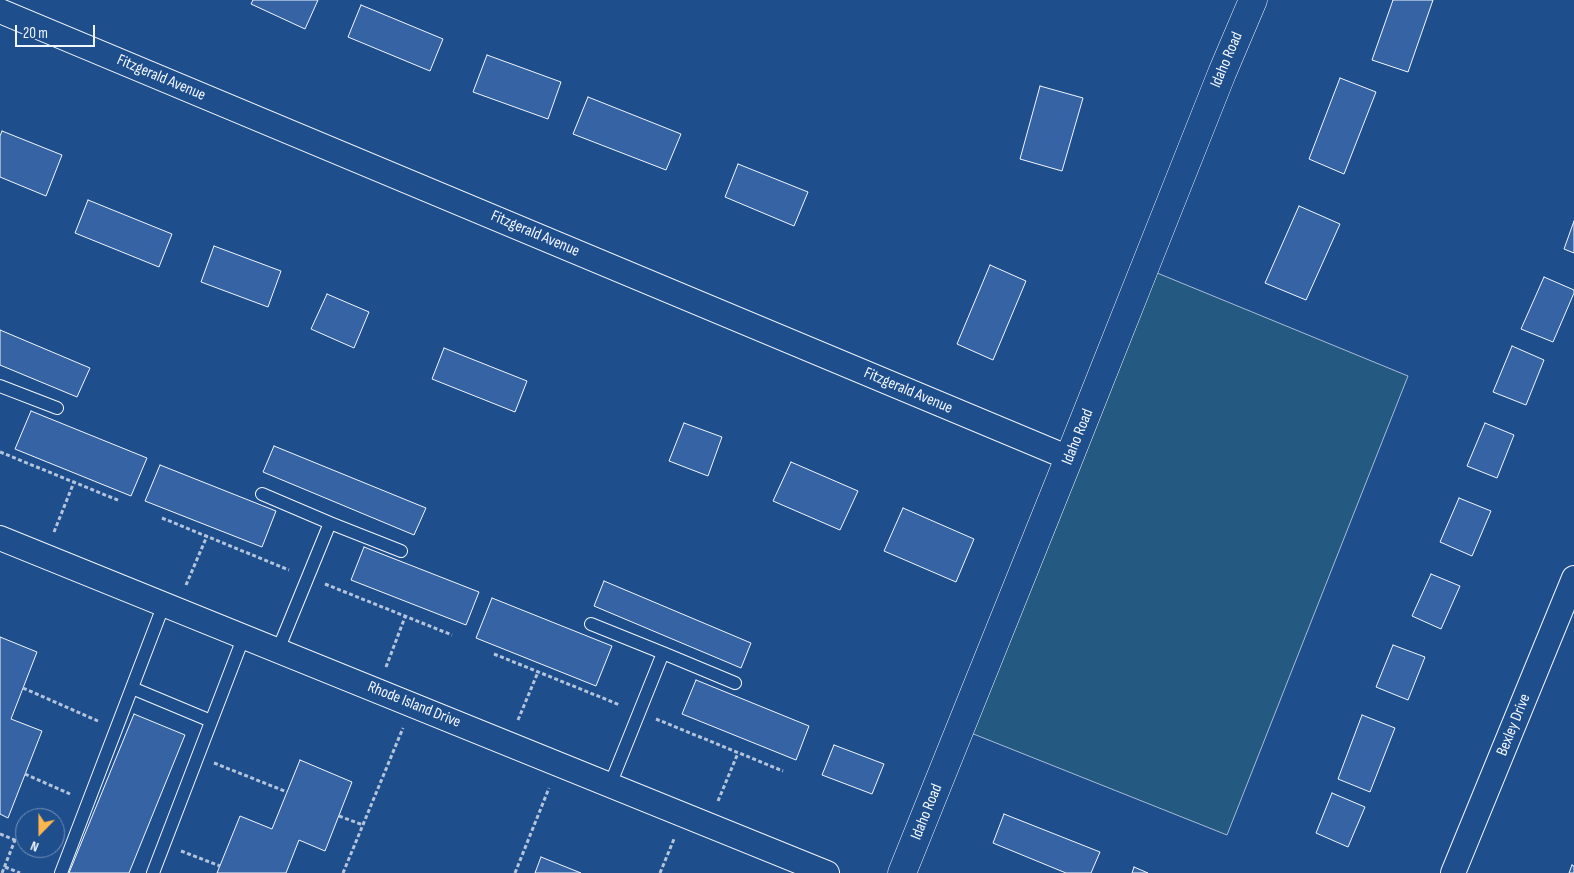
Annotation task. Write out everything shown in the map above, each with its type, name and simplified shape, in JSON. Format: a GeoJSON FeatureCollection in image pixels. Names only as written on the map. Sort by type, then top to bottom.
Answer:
{"type":"FeatureCollection","features":[{"type":"Feature","properties":{"kind":"street","name":"Idaho Road"},"geometry":{"type":"LineString","coordinates":[[902,873],[1222,73],[1253,0]]}},
{"type":"Feature","properties":{"kind":"street","name":"Fitzgerald Avenue"},"geometry":{"type":"LineString","coordinates":[[0,11],[1069,458]]}},
{"type":"Feature","properties":{"kind":"street","name":"Rhode Island Drive"},"geometry":{"type":"LineString","coordinates":[[0,538],[827,873]]}},
{"type":"Feature","properties":{"kind":"street","name":"Bexley Drive"},"geometry":{"type":"LineString","coordinates":[[1454,873],[1574,578]]}},
{"type":"Feature","properties":{"kind":"lane"},"geometry":{"type":"LineString","coordinates":[[0,386],[57,408]]}},
{"type":"Feature","properties":{"kind":"lane"},"geometry":{"type":"LineString","coordinates":[[262,494],[401,551]]}},
{"type":"Feature","properties":{"kind":"lane"},"geometry":{"type":"LineString","coordinates":[[278,650],[330,523]]}},
{"type":"Feature","properties":{"kind":"lane"},"geometry":{"type":"LineString","coordinates":[[61,873],[132,688],[170,606]]}},
{"type":"Feature","properties":{"kind":"lane"},"geometry":{"type":"LineString","coordinates":[[591,624],[735,683]]}},
{"type":"Feature","properties":{"kind":"lane"},"geometry":{"type":"LineString","coordinates":[[153,873],[244,636]]}},
{"type":"Feature","properties":{"kind":"lane"},"geometry":{"type":"LineString","coordinates":[[610,785],[663,653]]}},
{"type":"Feature","properties":{"kind":"lane"},"geometry":{"type":"LineString","coordinates":[[132,688],[211,721]]}},
{"type":"Feature","properties":{"kind":"path"},"geometry":{"type":"LineString","coordinates":[[0,452],[120,501]]}},
{"type":"Feature","properties":{"kind":"path"},"geometry":{"type":"LineString","coordinates":[[44,556],[74,482]]}},
{"type":"Feature","properties":{"kind":"path"},"geometry":{"type":"LineString","coordinates":[[170,606],[206,536]]}},
{"type":"Feature","properties":{"kind":"path"},"geometry":{"type":"LineString","coordinates":[[377,691],[405,616]]}},
{"type":"Feature","properties":{"kind":"path"},"geometry":{"type":"LineString","coordinates":[[508,744],[538,672]]}},
{"type":"Feature","properties":{"kind":"path"},"geometry":{"type":"LineString","coordinates":[[23,688],[116,728]]}},
{"type":"Feature","properties":{"kind":"path"},"geometry":{"type":"LineString","coordinates":[[344,873],[412,705]]}},
{"type":"Feature","properties":{"kind":"path"},"geometry":{"type":"LineString","coordinates":[[709,825],[738,753]]}},
{"type":"Feature","properties":{"kind":"path"},"geometry":{"type":"LineString","coordinates":[[198,756],[286,792]]}},
{"type":"Feature","properties":{"kind":"path"},"geometry":{"type":"LineString","coordinates":[[515,873],[559,764]]}},
{"type":"Feature","properties":{"kind":"path"},"geometry":{"type":"LineString","coordinates":[[25,774],[88,801]]}},
{"type":"Feature","properties":{"kind":"path"},"geometry":{"type":"LineString","coordinates":[[660,873],[683,814]]}},
{"type":"Feature","properties":{"kind":"path"},"geometry":{"type":"LineString","coordinates":[[339,816],[363,825]]}},
{"type":"Feature","properties":{"kind":"path"},"geometry":{"type":"LineString","coordinates":[[0,834],[15,840]]}},
{"type":"Feature","properties":{"kind":"path"},"geometry":{"type":"LineString","coordinates":[[2,873],[15,842]]}},
{"type":"Feature","properties":{"kind":"path"},"geometry":{"type":"LineString","coordinates":[[164,844],[220,866]]}},
{"type":"Feature","properties":{"kind":"path"},"geometry":{"type":"LineString","coordinates":[[4,867],[20,873]]}},
{"type":"Feature","properties":{"kind":"shaded area"},"geometry":{"type":"Polygon","coordinates":[[[1145,268],[1408,376],[1227,835],[961,729],[1145,268]]]}},
{"type":"Feature","properties":{"kind":"building"},"geometry":{"type":"Polygon","coordinates":[[[253,0],[318,0],[305,29],[251,4],[253,0]]]}},
{"type":"Feature","properties":{"kind":"building"},"geometry":{"type":"Polygon","coordinates":[[[1393,0],[1433,0],[1408,72],[1372,60],[1393,0]]]}},
{"type":"Feature","properties":{"kind":"building"},"geometry":{"type":"Polygon","coordinates":[[[361,5],[443,39],[430,71],[348,37],[361,5]]]}},
{"type":"Feature","properties":{"kind":"building"},"geometry":{"type":"Polygon","coordinates":[[[487,55],[561,82],[548,119],[473,92],[487,55]]]}},
{"type":"Feature","properties":{"kind":"building"},"geometry":{"type":"Polygon","coordinates":[[[1340,78],[1376,92],[1344,174],[1309,159],[1340,78]]]}},
{"type":"Feature","properties":{"kind":"building"},"geometry":{"type":"Polygon","coordinates":[[[1040,86],[1083,98],[1062,171],[1020,159],[1040,86]]]}},
{"type":"Feature","properties":{"kind":"building"},"geometry":{"type":"Polygon","coordinates":[[[588,97],[681,134],[666,170],[573,134],[588,97]]]}},
{"type":"Feature","properties":{"kind":"building"},"geometry":{"type":"Polygon","coordinates":[[[2,131],[62,155],[46,196],[0,177],[0,136],[2,131]]]}},
{"type":"Feature","properties":{"kind":"building"},"geometry":{"type":"Polygon","coordinates":[[[738,164],[808,192],[794,226],[725,197],[738,164]]]}},
{"type":"Feature","properties":{"kind":"building"},"geometry":{"type":"Polygon","coordinates":[[[88,200],[172,234],[159,267],[75,233],[88,200]]]}},
{"type":"Feature","properties":{"kind":"building"},"geometry":{"type":"Polygon","coordinates":[[[1299,206],[1340,224],[1306,300],[1265,283],[1299,206]]]}},
{"type":"Feature","properties":{"kind":"building"},"geometry":{"type":"Polygon","coordinates":[[[1574,221],[1574,253],[1564,249],[1574,221]]]}},
{"type":"Feature","properties":{"kind":"building"},"geometry":{"type":"Polygon","coordinates":[[[214,246],[281,271],[268,307],[201,282],[214,246]]]}},
{"type":"Feature","properties":{"kind":"building"},"geometry":{"type":"Polygon","coordinates":[[[990,265],[1026,281],[993,360],[957,344],[990,265]]]}},
{"type":"Feature","properties":{"kind":"building"},"geometry":{"type":"Polygon","coordinates":[[[1544,277],[1574,290],[1553,342],[1521,329],[1544,277]]]}},
{"type":"Feature","properties":{"kind":"building"},"geometry":{"type":"Polygon","coordinates":[[[327,294],[369,312],[354,348],[311,329],[327,294]]]}},
{"type":"Feature","properties":{"kind":"building"},"geometry":{"type":"Polygon","coordinates":[[[0,330],[90,368],[77,397],[0,365],[0,330]]]}},
{"type":"Feature","properties":{"kind":"building"},"geometry":{"type":"Polygon","coordinates":[[[1512,346],[1544,360],[1526,405],[1493,392],[1512,346]]]}},
{"type":"Feature","properties":{"kind":"building"},"geometry":{"type":"Polygon","coordinates":[[[444,348],[527,381],[515,412],[432,379],[444,348]]]}},
{"type":"Feature","properties":{"kind":"building"},"geometry":{"type":"Polygon","coordinates":[[[31,411],[147,458],[131,496],[15,449],[31,411]]]}},
{"type":"Feature","properties":{"kind":"building"},"geometry":{"type":"Polygon","coordinates":[[[684,423],[722,437],[708,476],[669,461],[684,423]]]}},
{"type":"Feature","properties":{"kind":"building"},"geometry":{"type":"Polygon","coordinates":[[[1485,423],[1514,435],[1497,478],[1467,466],[1485,423]]]}},
{"type":"Feature","properties":{"kind":"building"},"geometry":{"type":"Polygon","coordinates":[[[274,446],[426,508],[414,535],[263,472],[274,446]]]}},
{"type":"Feature","properties":{"kind":"building"},"geometry":{"type":"Polygon","coordinates":[[[791,462],[858,491],[840,530],[773,501],[791,462]]]}},
{"type":"Feature","properties":{"kind":"building"},"geometry":{"type":"Polygon","coordinates":[[[160,465],[276,511],[262,547],[145,501],[160,465]]]}},
{"type":"Feature","properties":{"kind":"building"},"geometry":{"type":"Polygon","coordinates":[[[1459,498],[1491,511],[1472,556],[1440,542],[1459,498]]]}},
{"type":"Feature","properties":{"kind":"building"},"geometry":{"type":"Polygon","coordinates":[[[903,508],[974,539],[956,582],[884,551],[903,508]]]}},
{"type":"Feature","properties":{"kind":"building"},"geometry":{"type":"Polygon","coordinates":[[[364,547],[479,592],[466,625],[351,580],[364,547]]]}},
{"type":"Feature","properties":{"kind":"building"},"geometry":{"type":"Polygon","coordinates":[[[1431,574],[1460,586],[1441,629],[1412,616],[1431,574]]]}},
{"type":"Feature","properties":{"kind":"building"},"geometry":{"type":"Polygon","coordinates":[[[604,581],[751,643],[741,668],[594,606],[604,581]]]}},
{"type":"Feature","properties":{"kind":"building"},"geometry":{"type":"Polygon","coordinates":[[[492,598],[612,646],[596,686],[476,638],[492,598]]]}},
{"type":"Feature","properties":{"kind":"building"},"geometry":{"type":"Polygon","coordinates":[[[0,637],[37,652],[11,719],[42,731],[8,818],[0,814],[0,637]]]}},
{"type":"Feature","properties":{"kind":"building"},"geometry":{"type":"Polygon","coordinates":[[[1393,645],[1425,657],[1408,700],[1376,687],[1393,645]]]}},
{"type":"Feature","properties":{"kind":"building"},"geometry":{"type":"Polygon","coordinates":[[[696,680],[809,726],[796,760],[682,714],[696,680]]]}},
{"type":"Feature","properties":{"kind":"building"},"geometry":{"type":"Polygon","coordinates":[[[134,714],[185,735],[129,873],[69,873],[134,714]]]}},
{"type":"Feature","properties":{"kind":"building"},"geometry":{"type":"Polygon","coordinates":[[[1362,715],[1395,728],[1370,792],[1338,779],[1362,715]]]}},
{"type":"Feature","properties":{"kind":"building"},"geometry":{"type":"Polygon","coordinates":[[[834,745],[884,764],[872,794],[822,775],[834,745]]]}},
{"type":"Feature","properties":{"kind":"building"},"geometry":{"type":"Polygon","coordinates":[[[300,760],[352,782],[325,851],[299,840],[286,873],[217,873],[240,816],[272,829],[300,760]]]}},
{"type":"Feature","properties":{"kind":"building"},"geometry":{"type":"Polygon","coordinates":[[[1332,793],[1365,807],[1348,847],[1316,833],[1332,793]]]}},
{"type":"Feature","properties":{"kind":"building"},"geometry":{"type":"Polygon","coordinates":[[[1004,814],[1100,852],[1091,873],[1066,873],[993,843],[1004,814]]]}},
{"type":"Feature","properties":{"kind":"building"},"geometry":{"type":"Polygon","coordinates":[[[541,857],[581,873],[535,873],[541,857]]]}},
{"type":"Feature","properties":{"kind":"building"},"geometry":{"type":"Polygon","coordinates":[[[1572,865],[1574,866],[1574,873],[1569,873],[1572,865]]]}},
{"type":"Feature","properties":{"kind":"building"},"geometry":{"type":"Polygon","coordinates":[[[1134,867],[1148,873],[1132,873],[1134,867]]]}}]}
